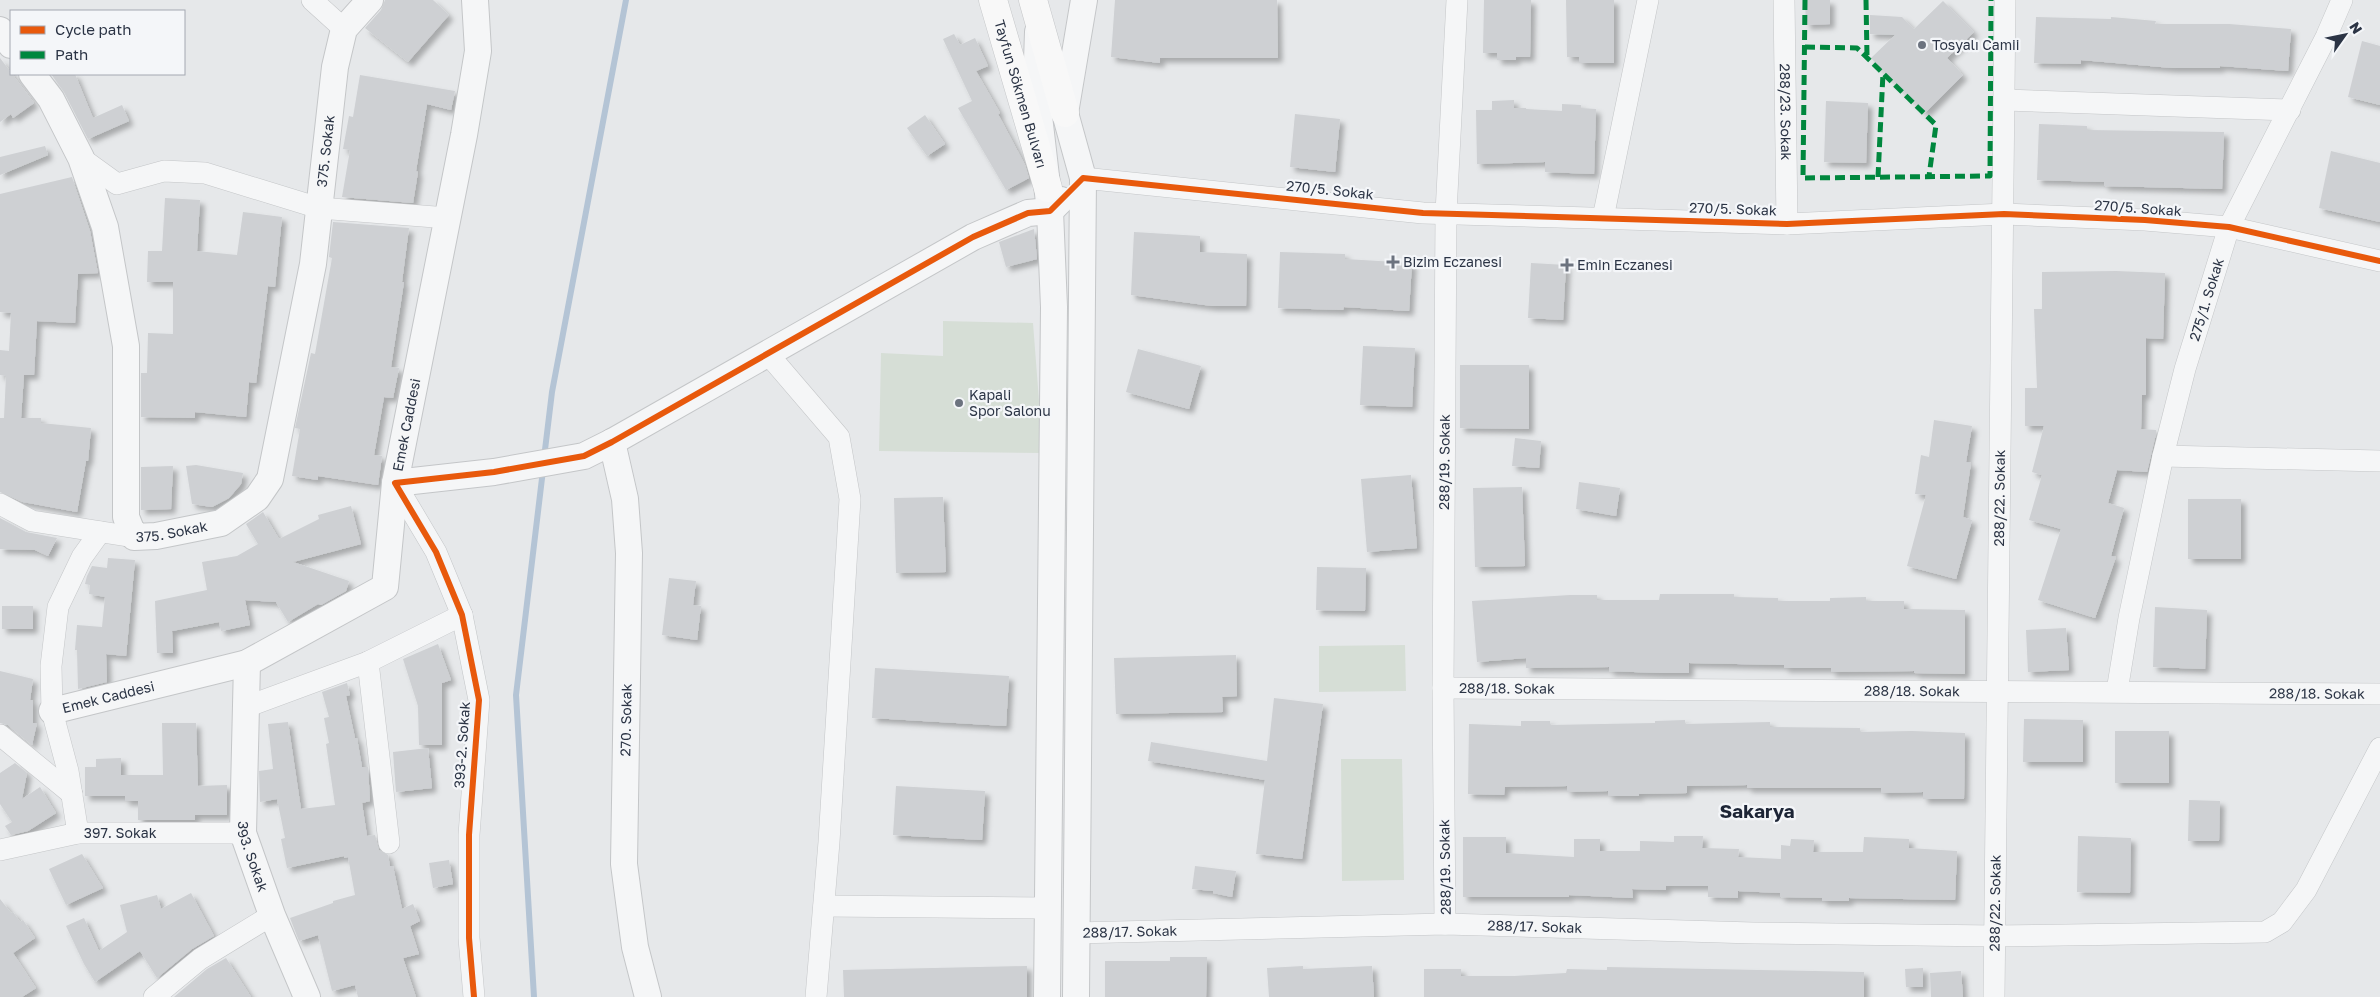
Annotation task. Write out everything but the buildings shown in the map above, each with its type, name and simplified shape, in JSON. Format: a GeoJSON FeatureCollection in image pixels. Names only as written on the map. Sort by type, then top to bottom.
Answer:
{"type":"FeatureCollection","features":[{"type":"Feature","properties":{"kind":"main road","name":"Tayfun Sökmen Bulvarı"},"geometry":{"type":"LineString","coordinates":[[993,0],[1049,200]]}},
{"type":"Feature","properties":{"kind":"main road"},"geometry":{"type":"LineString","coordinates":[[1036,2],[1065,113]]}},
{"type":"Feature","properties":{"kind":"street"},"geometry":{"type":"LineString","coordinates":[[312,0],[344,29]]}},
{"type":"Feature","properties":{"kind":"street","name":"375. Sokak"},"geometry":{"type":"LineString","coordinates":[[33,75],[50,99],[81,158],[105,227],[126,346],[126,517],[134,537],[156,536],[221,523],[257,498],[270,479],[313,264],[335,67],[344,29],[370,0]]}},
{"type":"Feature","properties":{"kind":"street","name":"Emek Caddesi"},"geometry":{"type":"LineString","coordinates":[[52,711],[247,663],[385,587],[395,484],[448,218],[478,51],[475,0]]}},
{"type":"Feature","properties":{"kind":"street"},"geometry":{"type":"LineString","coordinates":[[1076,997],[1075,933],[1083,178],[1065,113],[1084,0]]}},
{"type":"Feature","properties":{"kind":"street","name":"288/19. Sokak"},"geometry":{"type":"LineString","coordinates":[[1445,924],[1443,688],[1446,213],[1457,0]]}},
{"type":"Feature","properties":{"kind":"street"},"geometry":{"type":"LineString","coordinates":[[1603,218],[1648,0]]}},
{"type":"Feature","properties":{"kind":"street","name":"288/23. Sokak"},"geometry":{"type":"LineString","coordinates":[[1784,0],[1787,224]]}},
{"type":"Feature","properties":{"kind":"street","name":"288/22. Sokak"},"geometry":{"type":"LineString","coordinates":[[1994,997],[2004,214],[2004,0]]}},
{"type":"Feature","properties":{"kind":"street","name":"275/1. Sokak"},"geometry":{"type":"LineString","coordinates":[[2117,691],[2129,618],[2185,369],[2229,228],[2290,110],[2342,0]]}},
{"type":"Feature","properties":{"kind":"street"},"geometry":{"type":"LineString","coordinates":[[1036,2],[1039,39],[1036,90],[1049,200],[1054,316],[1047,997]]}},
{"type":"Feature","properties":{"kind":"street"},"geometry":{"type":"LineString","coordinates":[[0,30],[10,44]]}},
{"type":"Feature","properties":{"kind":"street"},"geometry":{"type":"LineString","coordinates":[[2005,100],[2290,110]]}},
{"type":"Feature","properties":{"kind":"street"},"geometry":{"type":"LineString","coordinates":[[81,158],[118,184],[164,171],[205,173],[319,208],[448,218]]}},
{"type":"Feature","properties":{"kind":"street"},"geometry":{"type":"LineString","coordinates":[[395,484],[494,472],[584,456],[612,442],[973,237],[1028,213],[1083,178]]}},
{"type":"Feature","properties":{"kind":"street","name":"270/5. Sokak"},"geometry":{"type":"LineString","coordinates":[[1083,178],[1423,213],[1787,224],[2004,214],[2145,220],[2229,228],[2380,261]]}},
{"type":"Feature","properties":{"kind":"street"},"geometry":{"type":"LineString","coordinates":[[768,354],[839,437],[850,499],[824,906],[816,997]]}},
{"type":"Feature","properties":{"kind":"street","name":"270. Sokak"},"geometry":{"type":"LineString","coordinates":[[612,442],[625,499],[629,553],[624,864],[635,947],[648,997]]}},
{"type":"Feature","properties":{"kind":"street"},"geometry":{"type":"LineString","coordinates":[[2164,456],[2380,461]]}},
{"type":"Feature","properties":{"kind":"street","name":"393-2. Sokak"},"geometry":{"type":"LineString","coordinates":[[395,484],[436,552],[462,615],[478,700],[469,835],[469,938],[474,997]]}},
{"type":"Feature","properties":{"kind":"street"},"geometry":{"type":"LineString","coordinates":[[0,504],[32,521],[134,537]]}},
{"type":"Feature","properties":{"kind":"street"},"geometry":{"type":"LineString","coordinates":[[78,833],[72,794],[52,711],[51,666],[58,607],[82,557],[100,532]]}},
{"type":"Feature","properties":{"kind":"street"},"geometry":{"type":"LineString","coordinates":[[246,707],[368,662],[462,615]]}},
{"type":"Feature","properties":{"kind":"street"},"geometry":{"type":"LineString","coordinates":[[368,662],[389,843]]}},
{"type":"Feature","properties":{"kind":"street","name":"393. Sokak"},"geometry":{"type":"LineString","coordinates":[[247,663],[243,833],[272,916],[306,997]]}},
{"type":"Feature","properties":{"kind":"street","name":"288/18. Sokak"},"geometry":{"type":"LineString","coordinates":[[1443,688],[2380,694]]}},
{"type":"Feature","properties":{"kind":"street"},"geometry":{"type":"LineString","coordinates":[[0,735],[72,794]]}},
{"type":"Feature","properties":{"kind":"street","name":"288/17. Sokak"},"geometry":{"type":"LineString","coordinates":[[1075,933],[1445,924],[1753,933],[1995,936],[2265,932],[2282,922],[2306,890],[2380,748]]}},
{"type":"Feature","properties":{"kind":"street","name":"397. Sokak"},"geometry":{"type":"LineString","coordinates":[[0,850],[78,833],[243,833]]}},
{"type":"Feature","properties":{"kind":"street"},"geometry":{"type":"LineString","coordinates":[[824,906],[1048,908]]}},
{"type":"Feature","properties":{"kind":"street"},"geometry":{"type":"LineString","coordinates":[[154,997],[200,959],[272,916]]}},
{"type":"Feature","properties":{"kind":"shaded area","name":"Kapali Spor Salonu"},"geometry":{"type":"Polygon","coordinates":[[[943,321],[1033,323],[1043,453],[879,451],[881,353],[943,356],[943,321]]]}},
{"type":"Feature","properties":{"kind":"shaded area"},"geometry":{"type":"Polygon","coordinates":[[[1405,645],[1406,691],[1319,692],[1319,646],[1405,645]]]}},
{"type":"Feature","properties":{"kind":"shaded area"},"geometry":{"type":"Polygon","coordinates":[[[1341,759],[1402,759],[1404,880],[1342,881],[1341,759]]]}},
{"type":"Feature","properties":{"kind":"waterway"},"geometry":{"type":"LineString","coordinates":[[544,458],[552,392],[626,0]]}},
{"type":"Feature","properties":{"kind":"waterway"},"geometry":{"type":"LineString","coordinates":[[534,997],[516,695],[543,470]]}},
{"type":"Feature","properties":{"kind":"marked path"},"geometry":{"type":"LineString","coordinates":[[1805,0],[1803,178],[1990,176],[1991,0]]}},
{"type":"Feature","properties":{"kind":"marked path"},"geometry":{"type":"LineString","coordinates":[[1866,0],[1867,57]]}},
{"type":"Feature","properties":{"kind":"marked path"},"geometry":{"type":"LineString","coordinates":[[1805,47],[1857,48],[1936,125],[1929,176]]}},
{"type":"Feature","properties":{"kind":"marked path"},"geometry":{"type":"LineString","coordinates":[[1878,177],[1883,73]]}},
{"type":"Feature","properties":{"kind":"cycle path"},"geometry":{"type":"LineString","coordinates":[[474,997],[469,938],[469,835],[479,700],[462,615],[436,552],[395,483],[494,472],[584,456],[612,442],[973,237],[1028,213],[1050,211],[1083,178],[1423,213],[1787,224],[2004,214],[2145,220],[2229,227],[2380,261]]}},
{"type":"Feature","properties":{"kind":"place","name":"Tosyalı Camii"},"geometry":{"type":"Point","coordinates":[1922,45]}},
{"type":"Feature","properties":{"kind":"place","name":"Bizim Eczanesi"},"geometry":{"type":"Point","coordinates":[1393,262]}},
{"type":"Feature","properties":{"kind":"place","name":"Emin Eczanesi"},"geometry":{"type":"Point","coordinates":[1567,265]}},
{"type":"Feature","properties":{"kind":"place","name":"Kapali Spor Salonu"},"geometry":{"type":"Point","coordinates":[959,403]}},
{"type":"Feature","properties":{"kind":"district","name":"Sakarya"},"geometry":{"type":"Point","coordinates":[1757,811]}}]}
